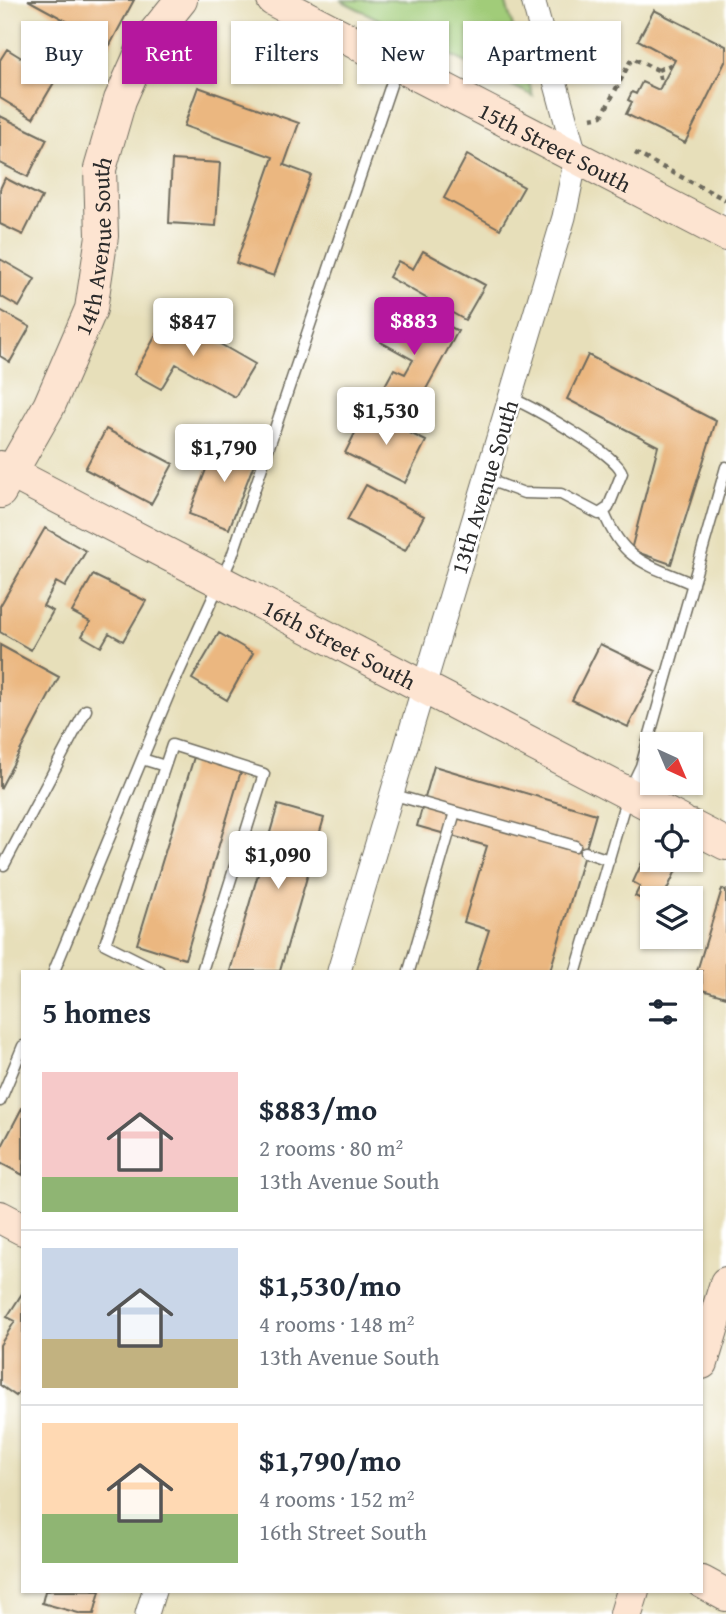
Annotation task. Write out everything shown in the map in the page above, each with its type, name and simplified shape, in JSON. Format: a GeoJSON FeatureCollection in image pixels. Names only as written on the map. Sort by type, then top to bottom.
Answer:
{"type":"FeatureCollection","features":[{"type":"Feature","properties":{"kind":"street","name":"14th Avenue South"},"geometry":{"type":"LineString","coordinates":[[4,477],[49,406],[90,309],[102,236],[100,169],[120,100],[144,46],[181,0]]}},
{"type":"Feature","properties":{"kind":"street","name":"15th Street South"},"geometry":{"type":"LineString","coordinates":[[273,0],[357,43]]}},
{"type":"Feature","properties":{"kind":"street","name":"13th Avenue South"},"geometry":{"type":"LineString","coordinates":[[339,970],[564,217],[576,158],[533,0]]}},
{"type":"Feature","properties":{"kind":"street","name":"15th Street South"},"geometry":{"type":"LineString","coordinates":[[436,84],[726,235]]}},
{"type":"Feature","properties":{"kind":"street","name":"16th Street South"},"geometry":{"type":"LineString","coordinates":[[4,477],[219,581],[658,809]]}},
{"type":"Feature","properties":{"kind":"street"},"geometry":{"type":"LineString","coordinates":[[703,832],[726,844]]}},
{"type":"Feature","properties":{"kind":"street"},"geometry":{"type":"LineString","coordinates":[[0,1217],[21,1228]]}},
{"type":"Feature","properties":{"kind":"street"},"geometry":{"type":"LineString","coordinates":[[703,1360],[726,1283]]}},
{"type":"Feature","properties":{"kind":"street"},"geometry":{"type":"LineString","coordinates":[[703,1583],[726,1595]]}},
{"type":"Feature","properties":{"kind":"street"},"geometry":{"type":"LineString","coordinates":[[147,1614],[153,1593]]}},
{"type":"Feature","properties":{"kind":"street"},"geometry":{"type":"LineString","coordinates":[[626,1614],[632,1593]]}},
{"type":"Feature","properties":{"kind":"lane"},"geometry":{"type":"LineString","coordinates":[[54,970],[142,759],[232,556],[391,84]]}},
{"type":"Feature","properties":{"kind":"lane"},"geometry":{"type":"LineString","coordinates":[[511,397],[535,409],[617,463],[622,473],[604,513],[616,540],[632,556],[693,583]]}},
{"type":"Feature","properties":{"kind":"lane"},"geometry":{"type":"LineString","coordinates":[[576,970],[628,793],[641,766],[726,467]]}},
{"type":"Feature","properties":{"kind":"lane"},"geometry":{"type":"LineString","coordinates":[[486,479],[524,494],[561,494],[595,513],[604,513]]}},
{"type":"Feature","properties":{"kind":"lane"},"geometry":{"type":"LineString","coordinates":[[1,866],[86,710]]}},
{"type":"Feature","properties":{"kind":"lane"},"geometry":{"type":"LineString","coordinates":[[157,970],[105,944],[172,746],[264,774],[202,970]]}},
{"type":"Feature","properties":{"kind":"lane"},"geometry":{"type":"LineString","coordinates":[[142,759],[165,766]]}},
{"type":"Feature","properties":{"kind":"lane"},"geometry":{"type":"LineString","coordinates":[[391,794],[575,846]]}},
{"type":"Feature","properties":{"kind":"lane"},"geometry":{"type":"LineString","coordinates":[[409,970],[456,812]]}},
{"type":"Feature","properties":{"kind":"lane"},"geometry":{"type":"LineString","coordinates":[[585,852],[609,860]]}},
{"type":"Feature","properties":{"kind":"lane"},"geometry":{"type":"LineString","coordinates":[[0,1101],[21,1051]]}},
{"type":"Feature","properties":{"kind":"path"},"geometry":{"type":"LineString","coordinates":[[591,118],[602,116],[632,58],[658,71],[662,85]]}},
{"type":"Feature","properties":{"kind":"path"},"geometry":{"type":"LineString","coordinates":[[658,71],[673,64]]}},
{"type":"Feature","properties":{"kind":"path"},"geometry":{"type":"LineString","coordinates":[[587,105],[593,125]]}},
{"type":"Feature","properties":{"kind":"path"},"geometry":{"type":"LineString","coordinates":[[631,151],[726,200]]}},
{"type":"Feature","properties":{"kind":"green space"},"geometry":{"type":"Polygon","coordinates":[[[340,0],[505,0],[511,21],[463,21],[463,61],[449,54],[449,21],[382,21],[340,0]]]}},
{"type":"Feature","properties":{"kind":"green space"},"geometry":{"type":"Polygon","coordinates":[[[509,84],[530,84],[533,96],[509,84]]]}},
{"type":"Feature","properties":{"kind":"building"},"geometry":{"type":"Polygon","coordinates":[[[28,0],[134,0],[110,45],[108,21],[66,21],[28,0]]]}},
{"type":"Feature","properties":{"kind":"building"},"geometry":{"type":"Polygon","coordinates":[[[654,10],[726,46],[726,60],[685,143],[626,114],[632,102],[628,100],[632,92],[636,94],[642,82],[659,90],[675,60],[638,40],[654,10]]]}},
{"type":"Feature","properties":{"kind":"building"},"geometry":{"type":"Polygon","coordinates":[[[7,49],[21,58],[21,84],[53,84],[33,118],[0,98],[0,60],[7,49]]]}},
{"type":"Feature","properties":{"kind":"building"},"geometry":{"type":"Polygon","coordinates":[[[198,87],[299,123],[284,165],[311,175],[274,276],[236,263],[273,157],[184,126],[198,87]]]}},
{"type":"Feature","properties":{"kind":"building"},"geometry":{"type":"Polygon","coordinates":[[[0,116],[47,139],[28,177],[0,163],[0,116]]]}},
{"type":"Feature","properties":{"kind":"building"},"geometry":{"type":"Polygon","coordinates":[[[467,155],[524,187],[500,229],[444,198],[467,155]]]}},
{"type":"Feature","properties":{"kind":"building"},"geometry":{"type":"Polygon","coordinates":[[[172,160],[220,163],[216,226],[169,223],[172,160]]]}},
{"type":"Feature","properties":{"kind":"building"},"geometry":{"type":"Polygon","coordinates":[[[5,178],[42,197],[23,235],[0,224],[0,189],[5,178]]]}},
{"type":"Feature","properties":{"kind":"building"},"geometry":{"type":"Polygon","coordinates":[[[423,251],[485,285],[465,320],[389,277],[398,261],[413,269],[423,251]]]}},
{"type":"Feature","properties":{"kind":"building"},"geometry":{"type":"Polygon","coordinates":[[[0,259],[35,279],[19,307],[0,296],[0,259]]]}},
{"type":"Feature","properties":{"kind":"building"},"geometry":{"type":"Polygon","coordinates":[[[403,301],[458,331],[409,420],[376,402],[394,369],[405,374],[413,360],[381,342],[403,301]]]}},
{"type":"Feature","properties":{"kind":"building"},"geometry":{"type":"Polygon","coordinates":[[[0,310],[30,327],[10,362],[0,356],[0,310]]]}},
{"type":"Feature","properties":{"kind":"building"},"geometry":{"type":"Polygon","coordinates":[[[168,314],[255,364],[235,397],[176,364],[161,389],[134,374],[168,314]]]}},
{"type":"Feature","properties":{"kind":"building"},"geometry":{"type":"Polygon","coordinates":[[[588,355],[716,421],[671,564],[631,550],[658,446],[567,399],[588,355]]]}},
{"type":"Feature","properties":{"kind":"building"},"geometry":{"type":"Polygon","coordinates":[[[366,411],[426,441],[405,483],[345,453],[366,411]]]}},
{"type":"Feature","properties":{"kind":"building"},"geometry":{"type":"Polygon","coordinates":[[[106,429],[173,464],[151,504],[85,469],[106,429]]]}},
{"type":"Feature","properties":{"kind":"building"},"geometry":{"type":"Polygon","coordinates":[[[218,438],[258,453],[229,529],[189,514],[218,438]]]}},
{"type":"Feature","properties":{"kind":"building"},"geometry":{"type":"Polygon","coordinates":[[[366,485],[424,516],[405,551],[347,520],[366,485]]]}},
{"type":"Feature","properties":{"kind":"building"},"geometry":{"type":"Polygon","coordinates":[[[45,528],[86,551],[65,587],[56,582],[43,606],[53,611],[31,650],[0,632],[0,606],[45,528]]]}},
{"type":"Feature","properties":{"kind":"building"},"geometry":{"type":"Polygon","coordinates":[[[93,575],[146,601],[123,641],[109,633],[101,647],[82,636],[90,622],[72,612],[93,575]]]}},
{"type":"Feature","properties":{"kind":"building"},"geometry":{"type":"Polygon","coordinates":[[[219,633],[253,653],[227,700],[192,679],[219,633]]]}},
{"type":"Feature","properties":{"kind":"building"},"geometry":{"type":"Polygon","coordinates":[[[600,644],[656,671],[628,727],[572,700],[600,644]]]}},
{"type":"Feature","properties":{"kind":"building"},"geometry":{"type":"Polygon","coordinates":[[[0,645],[59,677],[0,789],[0,645]]]}},
{"type":"Feature","properties":{"kind":"building"},"geometry":{"type":"Polygon","coordinates":[[[194,757],[241,771],[185,959],[137,944],[194,757]]]}},
{"type":"Feature","properties":{"kind":"building"},"geometry":{"type":"Polygon","coordinates":[[[434,766],[596,814],[550,970],[476,970],[489,930],[464,922],[487,846],[417,826],[434,766]]]}},
{"type":"Feature","properties":{"kind":"building"},"geometry":{"type":"Polygon","coordinates":[[[278,805],[324,818],[280,970],[230,970],[278,805]]]}},
{"type":"Feature","properties":{"kind":"building"},"geometry":{"type":"Polygon","coordinates":[[[640,867],[640,872],[675,872],[669,886],[640,886],[633,882],[640,867]]]}},
{"type":"Feature","properties":{"kind":"building"},"geometry":{"type":"Polygon","coordinates":[[[640,886],[640,898],[635,896],[640,886]]]}},
{"type":"Feature","properties":{"kind":"building"},"geometry":{"type":"Polygon","coordinates":[[[722,889],[726,890],[726,997],[703,990],[703,970],[697,970],[722,889]]]}},
{"type":"Feature","properties":{"kind":"building"},"geometry":{"type":"Polygon","coordinates":[[[21,1110],[21,1174],[0,1163],[0,1150],[21,1110]]]}},
{"type":"Feature","properties":{"kind":"building"},"geometry":{"type":"Polygon","coordinates":[[[21,1295],[21,1389],[16,1396],[0,1385],[0,1345],[15,1321],[7,1317],[21,1295]]]}},
{"type":"Feature","properties":{"kind":"building"},"geometry":{"type":"Polygon","coordinates":[[[44,1593],[99,1593],[94,1614],[82,1614],[42,1603],[44,1593]]]}}]}
